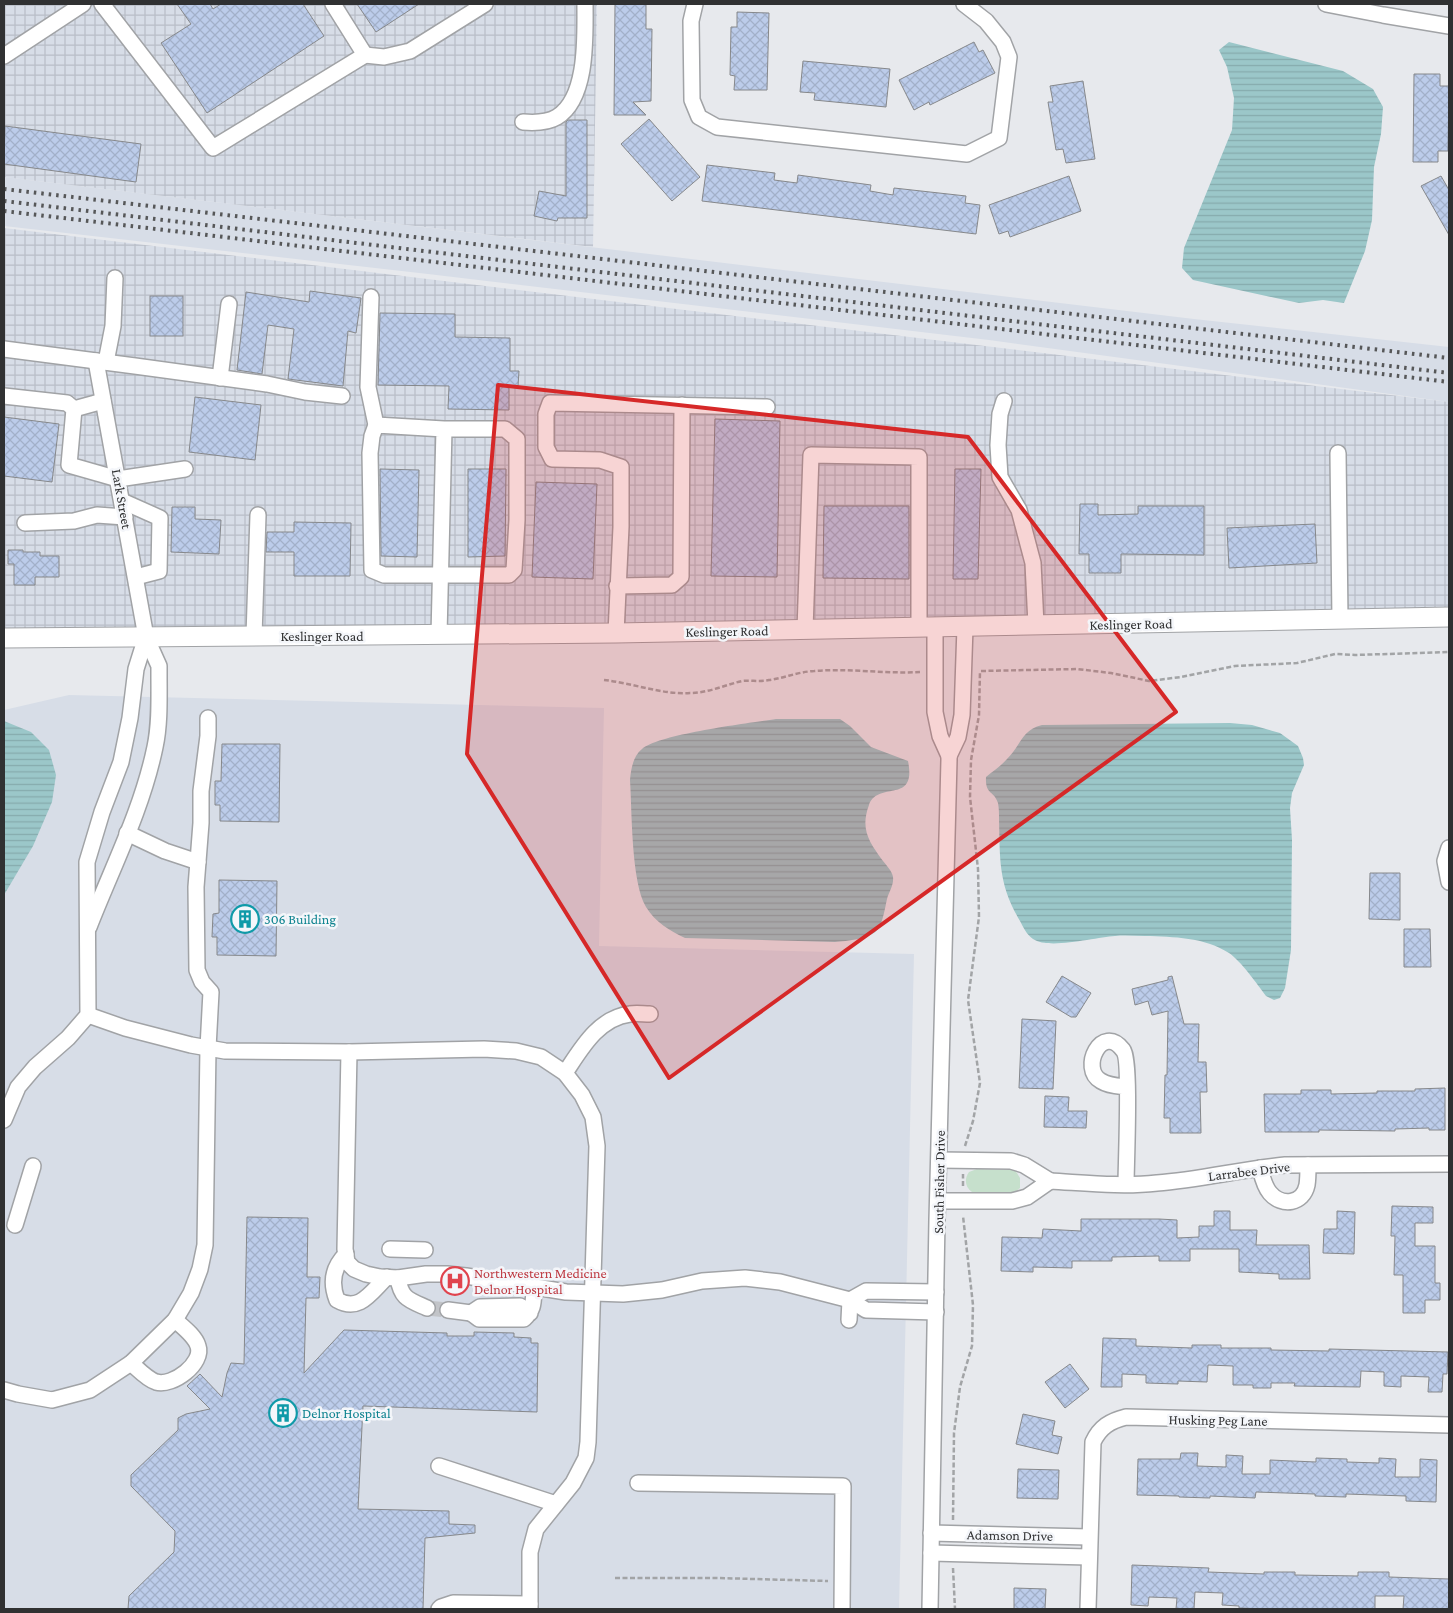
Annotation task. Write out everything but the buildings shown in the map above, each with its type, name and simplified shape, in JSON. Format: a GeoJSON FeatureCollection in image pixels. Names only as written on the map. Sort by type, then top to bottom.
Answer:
{"type":"FeatureCollection","features":[{"type":"Feature","properties":{"kind":"main road","name":"Keslinger Road"},"geometry":{"type":"LineString","coordinates":[[4,638],[616,633],[1449,617]]}},
{"type":"Feature","properties":{"kind":"street"},"geometry":{"type":"LineString","coordinates":[[6,49],[83,4]]}},
{"type":"Feature","properties":{"kind":"street"},"geometry":{"type":"LineString","coordinates":[[102,4],[213,148],[365,55],[384,57],[410,51],[485,4]]}},
{"type":"Feature","properties":{"kind":"street"},"geometry":{"type":"LineString","coordinates":[[333,4],[365,55]]}},
{"type":"Feature","properties":{"kind":"street"},"geometry":{"type":"LineString","coordinates":[[523,122],[538,123],[557,117],[571,102],[582,70],[585,4]]}},
{"type":"Feature","properties":{"kind":"street"},"geometry":{"type":"LineString","coordinates":[[695,4],[691,21],[692,100],[699,117],[717,127],[967,154],[999,138],[1009,57],[1003,42],[986,22],[964,4]]}},
{"type":"Feature","properties":{"kind":"street"},"geometry":{"type":"LineString","coordinates":[[1326,4],[1384,10],[1449,26]]}},
{"type":"Feature","properties":{"kind":"street","name":"Lark Street"},"geometry":{"type":"LineString","coordinates":[[115,278],[112,326],[101,362],[103,401],[146,637]]}},
{"type":"Feature","properties":{"kind":"street"},"geometry":{"type":"LineString","coordinates":[[371,296],[368,387],[376,424],[370,453],[372,570],[384,575],[509,575],[514,570],[517,520],[517,439],[505,429],[444,430],[376,424]]}},
{"type":"Feature","properties":{"kind":"street"},"geometry":{"type":"LineString","coordinates":[[220,378],[229,304]]}},
{"type":"Feature","properties":{"kind":"street"},"geometry":{"type":"LineString","coordinates":[[4,349],[342,396]]}},
{"type":"Feature","properties":{"kind":"street"},"geometry":{"type":"LineString","coordinates":[[4,396],[68,403],[74,409]]}},
{"type":"Feature","properties":{"kind":"street"},"geometry":{"type":"LineString","coordinates":[[74,409],[103,401]]}},
{"type":"Feature","properties":{"kind":"street"},"geometry":{"type":"LineString","coordinates":[[1004,401],[1000,414],[998,445],[1000,477],[1018,510],[1033,564],[1036,626]]}},
{"type":"Feature","properties":{"kind":"street"},"geometry":{"type":"LineString","coordinates":[[616,633],[621,526],[621,466],[600,460],[552,459],[546,447],[546,414],[550,403],[767,407]]}},
{"type":"Feature","properties":{"kind":"street"},"geometry":{"type":"LineString","coordinates":[[617,586],[672,585],[681,577],[682,405]]}},
{"type":"Feature","properties":{"kind":"street"},"geometry":{"type":"LineString","coordinates":[[74,409],[69,465],[118,479],[186,469]]}},
{"type":"Feature","properties":{"kind":"street"},"geometry":{"type":"LineString","coordinates":[[438,635],[444,430]]}},
{"type":"Feature","properties":{"kind":"street"},"geometry":{"type":"LineString","coordinates":[[1338,453],[1340,619]]}},
{"type":"Feature","properties":{"kind":"street","name":"South Fisher Drive"},"geometry":{"type":"LineString","coordinates":[[805,630],[811,455],[919,457],[927,628],[936,671],[936,712],[940,736],[949,758]]}},
{"type":"Feature","properties":{"kind":"street"},"geometry":{"type":"LineString","coordinates":[[122,501],[160,518],[159,571],[136,577]]}},
{"type":"Feature","properties":{"kind":"street"},"geometry":{"type":"LineString","coordinates":[[24,523],[74,521],[97,515],[125,517]]}},
{"type":"Feature","properties":{"kind":"street"},"geometry":{"type":"LineString","coordinates":[[254,636],[258,515]]}},
{"type":"Feature","properties":{"kind":"street","name":"South Fisher Drive"},"geometry":{"type":"LineString","coordinates":[[930,1609],[949,758],[958,737],[962,715],[965,627]]}},
{"type":"Feature","properties":{"kind":"street"},"geometry":{"type":"LineString","coordinates":[[89,927],[145,786],[156,746],[159,666],[146,637]]}},
{"type":"Feature","properties":{"kind":"street"},"geometry":{"type":"LineString","coordinates":[[4,1120],[18,1087],[35,1067],[68,1038],[88,1015],[88,862],[102,812],[121,762],[130,718],[136,669],[146,637]]}},
{"type":"Feature","properties":{"kind":"street"},"geometry":{"type":"LineString","coordinates":[[4,1390],[52,1400],[90,1390],[131,1363],[175,1320],[191,1293],[200,1269],[205,1245],[208,1048],[211,992],[202,982],[197,970],[195,951],[196,887],[202,824],[201,791],[208,736],[208,718]]}},
{"type":"Feature","properties":{"kind":"street"},"geometry":{"type":"LineString","coordinates":[[127,833],[165,851],[198,862]]}},
{"type":"Feature","properties":{"kind":"street"},"geometry":{"type":"LineString","coordinates":[[1449,848],[1445,862],[1449,882]]}},
{"type":"Feature","properties":{"kind":"street"},"geometry":{"type":"LineString","coordinates":[[565,1073],[587,1039],[608,1021],[629,1014],[650,1014]]}},
{"type":"Feature","properties":{"kind":"street"},"geometry":{"type":"LineString","coordinates":[[88,1015],[125,1028],[208,1048],[243,1052],[484,1049],[516,1051],[542,1057],[565,1073],[582,1096],[593,1117],[597,1146],[586,1458],[573,1483],[536,1529],[532,1540],[530,1560],[530,1607],[453,1603],[439,1609]]}},
{"type":"Feature","properties":{"kind":"street"},"geometry":{"type":"LineString","coordinates":[[350,1052],[347,1120],[346,1254],[348,1262],[354,1269],[366,1274],[392,1277],[447,1274],[566,1292],[592,1293],[642,1293],[702,1282],[746,1278],[780,1282],[850,1300],[866,1310],[936,1312]]}},
{"type":"Feature","properties":{"kind":"street"},"geometry":{"type":"LineString","coordinates":[[1126,1184],[1127,1087]]}},
{"type":"Feature","properties":{"kind":"street","name":"Larrabee Drive"},"geometry":{"type":"LineString","coordinates":[[939,1160],[1011,1161],[1024,1165],[1050,1181],[1126,1184],[1157,1184],[1260,1168],[1308,1165],[1449,1164]]}},
{"type":"Feature","properties":{"kind":"street"},"geometry":{"type":"LineString","coordinates":[[1260,1168],[1264,1183],[1270,1194],[1280,1201],[1288,1203],[1298,1200],[1304,1194],[1307,1185],[1308,1165]]}},
{"type":"Feature","properties":{"kind":"street"},"geometry":{"type":"LineString","coordinates":[[15,1225],[33,1166]]}},
{"type":"Feature","properties":{"kind":"street"},"geometry":{"type":"LineString","coordinates":[[938,1201],[1012,1201],[1027,1197],[1050,1181]]}},
{"type":"Feature","properties":{"kind":"street"},"geometry":{"type":"LineString","coordinates":[[390,1249],[425,1250]]}},
{"type":"Feature","properties":{"kind":"street"},"geometry":{"type":"LineString","coordinates":[[346,1254],[335,1267],[332,1286],[337,1300],[349,1305],[359,1303],[392,1277]]}},
{"type":"Feature","properties":{"kind":"street"},"geometry":{"type":"LineString","coordinates":[[392,1277],[405,1296],[427,1308]]}},
{"type":"Feature","properties":{"kind":"street"},"geometry":{"type":"LineString","coordinates":[[448,1310],[471,1313],[480,1307],[520,1306],[530,1313],[533,1308],[534,1287]]}},
{"type":"Feature","properties":{"kind":"street"},"geometry":{"type":"LineString","coordinates":[[850,1300],[866,1291],[936,1292]]}},
{"type":"Feature","properties":{"kind":"street"},"geometry":{"type":"LineString","coordinates":[[849,1320],[850,1300]]}},
{"type":"Feature","properties":{"kind":"street"},"geometry":{"type":"LineString","coordinates":[[131,1363],[147,1378],[158,1383],[169,1382],[179,1378],[190,1367],[200,1351],[198,1343],[175,1320]]}},
{"type":"Feature","properties":{"kind":"street","name":"Husking Peg Lane"},"geometry":{"type":"LineString","coordinates":[[1088,1609],[1093,1442],[1101,1429],[1116,1419],[1126,1417],[1449,1425]]}},
{"type":"Feature","properties":{"kind":"street"},"geometry":{"type":"LineString","coordinates":[[439,1466],[556,1504]]}},
{"type":"Feature","properties":{"kind":"street"},"geometry":{"type":"LineString","coordinates":[[638,1483],[843,1486],[842,1609]]}},
{"type":"Feature","properties":{"kind":"street","name":"Adamson Drive"},"geometry":{"type":"LineString","coordinates":[[931,1532],[1089,1536]]}},
{"type":"Feature","properties":{"kind":"street","name":"Adamson Drive"},"geometry":{"type":"LineString","coordinates":[[931,1553],[1089,1557]]}},
{"type":"Feature","properties":{"kind":"path"},"geometry":{"type":"LineString","coordinates":[[963,671],[1077,669],[1111,673],[1149,681],[1181,678],[1235,666],[1297,663],[1334,654],[1364,655],[1449,652]]}},
{"type":"Feature","properties":{"kind":"path"},"geometry":{"type":"LineString","coordinates":[[604,680],[670,692],[690,693],[712,690],[745,681],[768,680],[804,671],[865,670],[890,673],[936,671]]}},
{"type":"Feature","properties":{"kind":"path"},"geometry":{"type":"LineString","coordinates":[[970,797],[971,760]]}},
{"type":"Feature","properties":{"kind":"path"},"geometry":{"type":"LineString","coordinates":[[614,1578],[717,1578],[842,1582]]}},
{"type":"Feature","properties":{"kind":"highlighted area"},"geometry":{"type":"Polygon","coordinates":[[[498,385],[968,437],[1176,712],[669,1078],[467,754],[498,385]]]}},
{"type":"Feature","properties":{"kind":"shaded area"},"geometry":{"type":"Polygon","coordinates":[[[4,4],[597,4],[593,247],[4,177],[4,4]]]}},
{"type":"Feature","properties":{"kind":"shaded area"},"geometry":{"type":"Polygon","coordinates":[[[4,177],[1194,319],[1449,347],[1449,402],[989,340],[4,226],[4,177]]]}},
{"type":"Feature","properties":{"kind":"shaded area"},"geometry":{"type":"Polygon","coordinates":[[[4,228],[1449,402],[1449,611],[4,631],[4,228]]]}},
{"type":"Feature","properties":{"kind":"shaded area","name":"Northwestern Medicine Delnor Hospital"},"geometry":{"type":"Polygon","coordinates":[[[69,695],[604,708],[599,946],[914,954],[899,1609],[4,1609],[4,710],[69,695]]]}},
{"type":"Feature","properties":{"kind":"green space"},"geometry":{"type":"Polygon","coordinates":[[[977,1169],[1015,1170],[1020,1178],[1020,1188],[1010,1194],[972,1192],[966,1183],[966,1177],[969,1172],[977,1169]]]}},
{"type":"Feature","properties":{"kind":"water"},"geometry":{"type":"Polygon","coordinates":[[[1229,42],[1343,71],[1373,89],[1383,107],[1381,134],[1374,167],[1372,220],[1365,251],[1344,303],[1323,300],[1299,303],[1193,280],[1182,268],[1184,248],[1232,130],[1234,98],[1227,67],[1219,50],[1229,42]]]}},
{"type":"Feature","properties":{"kind":"water"},"geometry":{"type":"Polygon","coordinates":[[[776,719],[840,719],[850,726],[871,747],[908,761],[909,774],[907,783],[902,788],[880,794],[874,798],[866,814],[867,835],[893,877],[881,923],[878,929],[870,935],[858,939],[835,942],[685,938],[658,922],[646,907],[641,896],[637,881],[632,827],[630,780],[635,759],[642,749],[666,739],[706,730],[776,719]]]}},
{"type":"Feature","properties":{"kind":"water"},"geometry":{"type":"Polygon","coordinates":[[[4,721],[31,732],[49,750],[56,775],[52,802],[33,846],[4,895],[4,721]]]}},
{"type":"Feature","properties":{"kind":"water"},"geometry":{"type":"Polygon","coordinates":[[[1230,723],[1252,725],[1280,733],[1298,746],[1303,758],[1304,765],[1292,793],[1290,808],[1292,840],[1291,950],[1285,988],[1280,998],[1274,1000],[1266,996],[1254,979],[1229,953],[1199,941],[1167,937],[1122,936],[1061,943],[1040,942],[1033,939],[1027,933],[1013,908],[1004,883],[1000,859],[998,803],[988,790],[986,777],[1002,764],[1030,730],[1042,725],[1230,723]]]}},
{"type":"Feature","properties":{"kind":"tunnel"},"geometry":{"type":"LineString","coordinates":[[427,1308],[448,1310]]}},
{"type":"Feature","properties":{"kind":"railway"},"geometry":{"type":"LineString","coordinates":[[4,189],[1449,358]]}},
{"type":"Feature","properties":{"kind":"railway"},"geometry":{"type":"LineString","coordinates":[[4,201],[1449,373]]}},
{"type":"Feature","properties":{"kind":"railway"},"geometry":{"type":"LineString","coordinates":[[4,211],[1449,382]]}},
{"type":"Feature","properties":{"kind":"place","name":"306 Building"},"geometry":{"type":"Point","coordinates":[245,919]}},
{"type":"Feature","properties":{"kind":"place","name":"Northwestern Medicine Delnor Hospital"},"geometry":{"type":"Point","coordinates":[455,1281]}},
{"type":"Feature","properties":{"kind":"place","name":"Delnor Hospital"},"geometry":{"type":"Point","coordinates":[283,1413]}}]}
